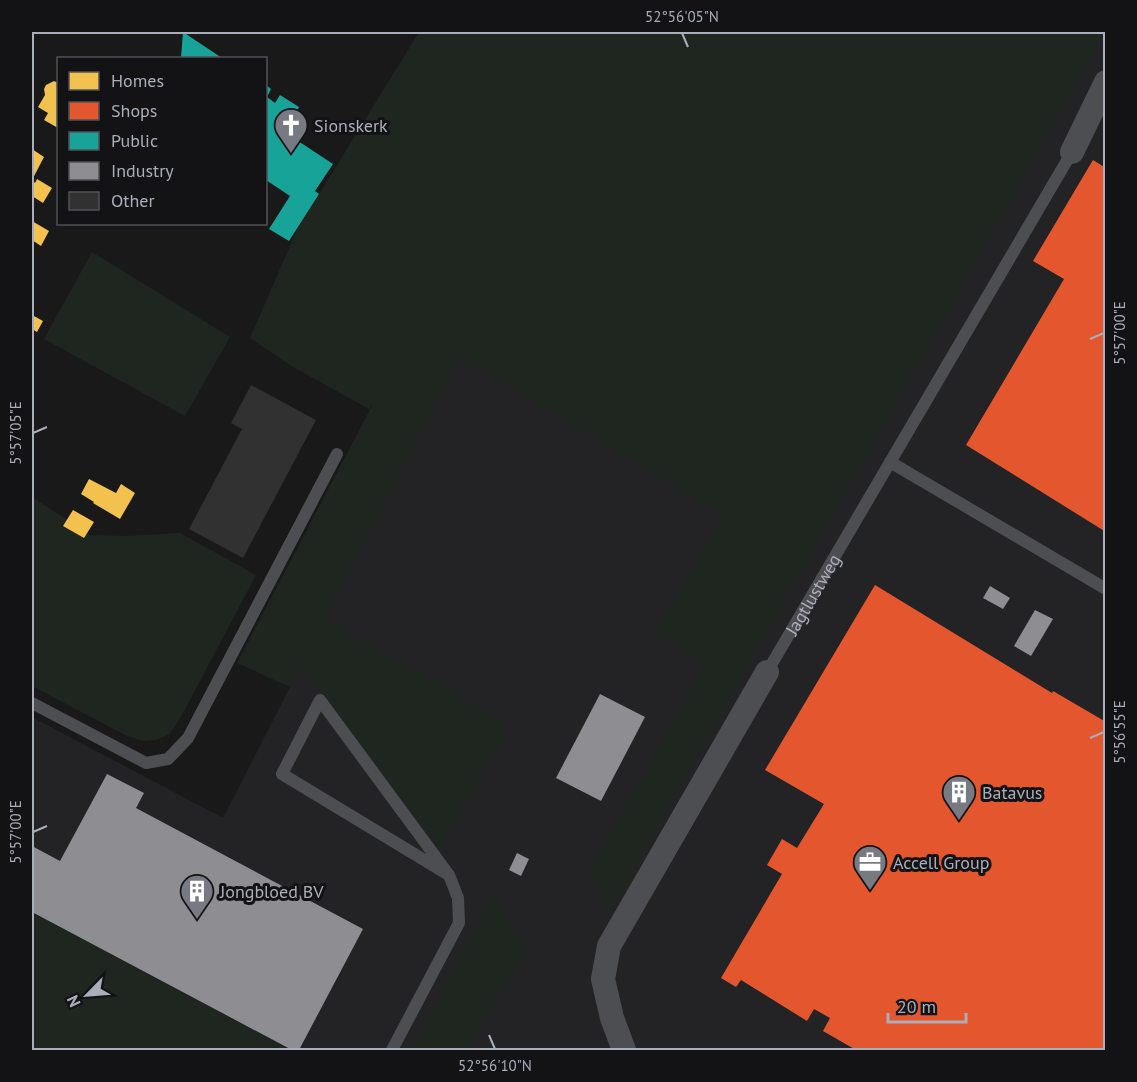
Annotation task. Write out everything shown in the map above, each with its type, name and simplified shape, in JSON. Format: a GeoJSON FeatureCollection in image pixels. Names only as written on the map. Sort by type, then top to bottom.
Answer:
{"type":"FeatureCollection","features":[{"type":"Feature","properties":{"kind":"street"},"geometry":{"type":"LineString","coordinates":[[1072,152],[1106,82]]}},
{"type":"Feature","properties":{"kind":"street","name":"Jagtlustweg"},"geometry":{"type":"LineString","coordinates":[[624,1050],[612,1018],[603,980],[609,946],[767,672]]}},
{"type":"Feature","properties":{"kind":"lane","name":"Jagtlustweg"},"geometry":{"type":"LineString","coordinates":[[767,672],[1072,152]]}},
{"type":"Feature","properties":{"kind":"lane"},"geometry":{"type":"LineString","coordinates":[[32,703],[146,763],[168,759],[188,738],[337,454]]}},
{"type":"Feature","properties":{"kind":"lane"},"geometry":{"type":"LineString","coordinates":[[890,462],[1106,589]]}},
{"type":"Feature","properties":{"kind":"lane"},"geometry":{"type":"LineString","coordinates":[[392,1050],[459,923],[458,898],[449,875],[320,700],[282,774],[449,875]]}},
{"type":"Feature","properties":{"kind":"shaded area"},"geometry":{"type":"Polygon","coordinates":[[[419,32],[1105,32],[646,846],[610,916],[590,870],[705,664],[655,631],[723,517],[459,357],[325,619],[489,713],[508,727],[440,849],[301,666],[290,687],[237,663],[373,404],[369,409],[293,367],[250,338],[297,230],[419,32]]]}},
{"type":"Feature","properties":{"kind":"shaded area"},"geometry":{"type":"Polygon","coordinates":[[[1073,32],[1105,32],[1105,1050],[32,1050],[32,717],[223,818],[290,687],[460,340],[1073,32]]]}},
{"type":"Feature","properties":{"kind":"shaded area"},"geometry":{"type":"Polygon","coordinates":[[[92,252],[230,337],[185,416],[44,339],[92,252]]]}},
{"type":"Feature","properties":{"kind":"shaded area"},"geometry":{"type":"Polygon","coordinates":[[[32,497],[90,535],[180,533],[256,575],[170,734],[156,740],[143,741],[125,735],[32,686],[32,497]]]}},
{"type":"Feature","properties":{"kind":"shaded area"},"geometry":{"type":"Polygon","coordinates":[[[494,892],[518,936],[529,950],[498,996],[467,1050],[413,1050],[494,892]]]}},
{"type":"Feature","properties":{"kind":"shaded area"},"geometry":{"type":"Polygon","coordinates":[[[32,912],[288,1050],[32,1050],[32,912]]]}},
{"type":"Feature","properties":{"kind":"building: Homes"},"geometry":{"type":"Polygon","coordinates":[[[54,81],[57,82],[57,127],[44,120],[48,113],[38,107],[45,95],[46,85],[54,81]]]}},
{"type":"Feature","properties":{"kind":"building: Homes"},"geometry":{"type":"Polygon","coordinates":[[[32,149],[44,157],[32,180],[32,149]]]}},
{"type":"Feature","properties":{"kind":"building: Homes"},"geometry":{"type":"Polygon","coordinates":[[[37,179],[52,188],[43,203],[32,196],[32,180],[35,183],[37,179]]]}},
{"type":"Feature","properties":{"kind":"building: Homes"},"geometry":{"type":"Polygon","coordinates":[[[32,221],[49,231],[41,246],[32,240],[32,221]]]}},
{"type":"Feature","properties":{"kind":"building: Homes"},"geometry":{"type":"Polygon","coordinates":[[[32,315],[43,321],[37,332],[32,329],[32,315]]]}},
{"type":"Feature","properties":{"kind":"building: Homes"},"geometry":{"type":"Polygon","coordinates":[[[89,479],[116,493],[121,484],[135,493],[120,519],[81,494],[89,479]]]}},
{"type":"Feature","properties":{"kind":"building: Homes"},"geometry":{"type":"Polygon","coordinates":[[[73,510],[94,522],[84,538],[63,526],[73,510]]]}},
{"type":"Feature","properties":{"kind":"building: Shops"},"geometry":{"type":"Polygon","coordinates":[[[1093,160],[1106,168],[1106,532],[966,445],[1064,279],[1033,261],[1093,160]]]}},
{"type":"Feature","properties":{"kind":"building: Shops","name":"Batavus"},"geometry":{"type":"Polygon","coordinates":[[[875,585],[1052,693],[1053,691],[1106,722],[1106,1050],[856,1050],[823,1031],[830,1018],[814,1009],[807,1021],[741,980],[736,987],[721,978],[782,874],[767,865],[782,839],[797,848],[824,804],[765,770],[875,585]]]}},
{"type":"Feature","properties":{"kind":"building: Public"},"geometry":{"type":"Polygon","coordinates":[[[183,32],[221,57],[181,57],[183,32]]]}},
{"type":"Feature","properties":{"kind":"building: Public","name":"Sionskerk"},"geometry":{"type":"Polygon","coordinates":[[[280,95],[299,107],[295,115],[298,117],[283,141],[288,143],[292,137],[333,164],[315,191],[319,194],[289,241],[269,229],[290,196],[267,181],[267,97],[275,103],[280,95]]]}},
{"type":"Feature","properties":{"kind":"building: Industry"},"geometry":{"type":"Polygon","coordinates":[[[990,586],[1010,598],[1003,609],[983,598],[990,586]]]}},
{"type":"Feature","properties":{"kind":"building: Industry"},"geometry":{"type":"Polygon","coordinates":[[[1035,610],[1053,619],[1031,656],[1014,646],[1035,610]]]}},
{"type":"Feature","properties":{"kind":"building: Industry"},"geometry":{"type":"Polygon","coordinates":[[[600,694],[645,717],[601,801],[556,778],[600,694]]]}},
{"type":"Feature","properties":{"kind":"building: Industry","name":"Jongbloed BV"},"geometry":{"type":"Polygon","coordinates":[[[107,774],[144,793],[136,808],[363,929],[299,1050],[292,1050],[32,912],[32,846],[60,861],[107,774]]]}},
{"type":"Feature","properties":{"kind":"building: Industry"},"geometry":{"type":"Polygon","coordinates":[[[517,853],[529,859],[521,876],[509,870],[517,853]]]}},
{"type":"Feature","properties":{"kind":"building: Other"},"geometry":{"type":"Polygon","coordinates":[[[251,385],[316,420],[243,558],[189,529],[242,429],[231,423],[251,385]]]}},
{"type":"Feature","properties":{"kind":"place","name":"Sionskerk"},"geometry":{"type":"Point","coordinates":[291,154]}},
{"type":"Feature","properties":{"kind":"place","name":"Batavus"},"geometry":{"type":"Point","coordinates":[959,821]}},
{"type":"Feature","properties":{"kind":"place","name":"Accell Group"},"geometry":{"type":"Point","coordinates":[870,891]}},
{"type":"Feature","properties":{"kind":"place","name":"Jongbloed BV"},"geometry":{"type":"Point","coordinates":[197,920]}}]}
